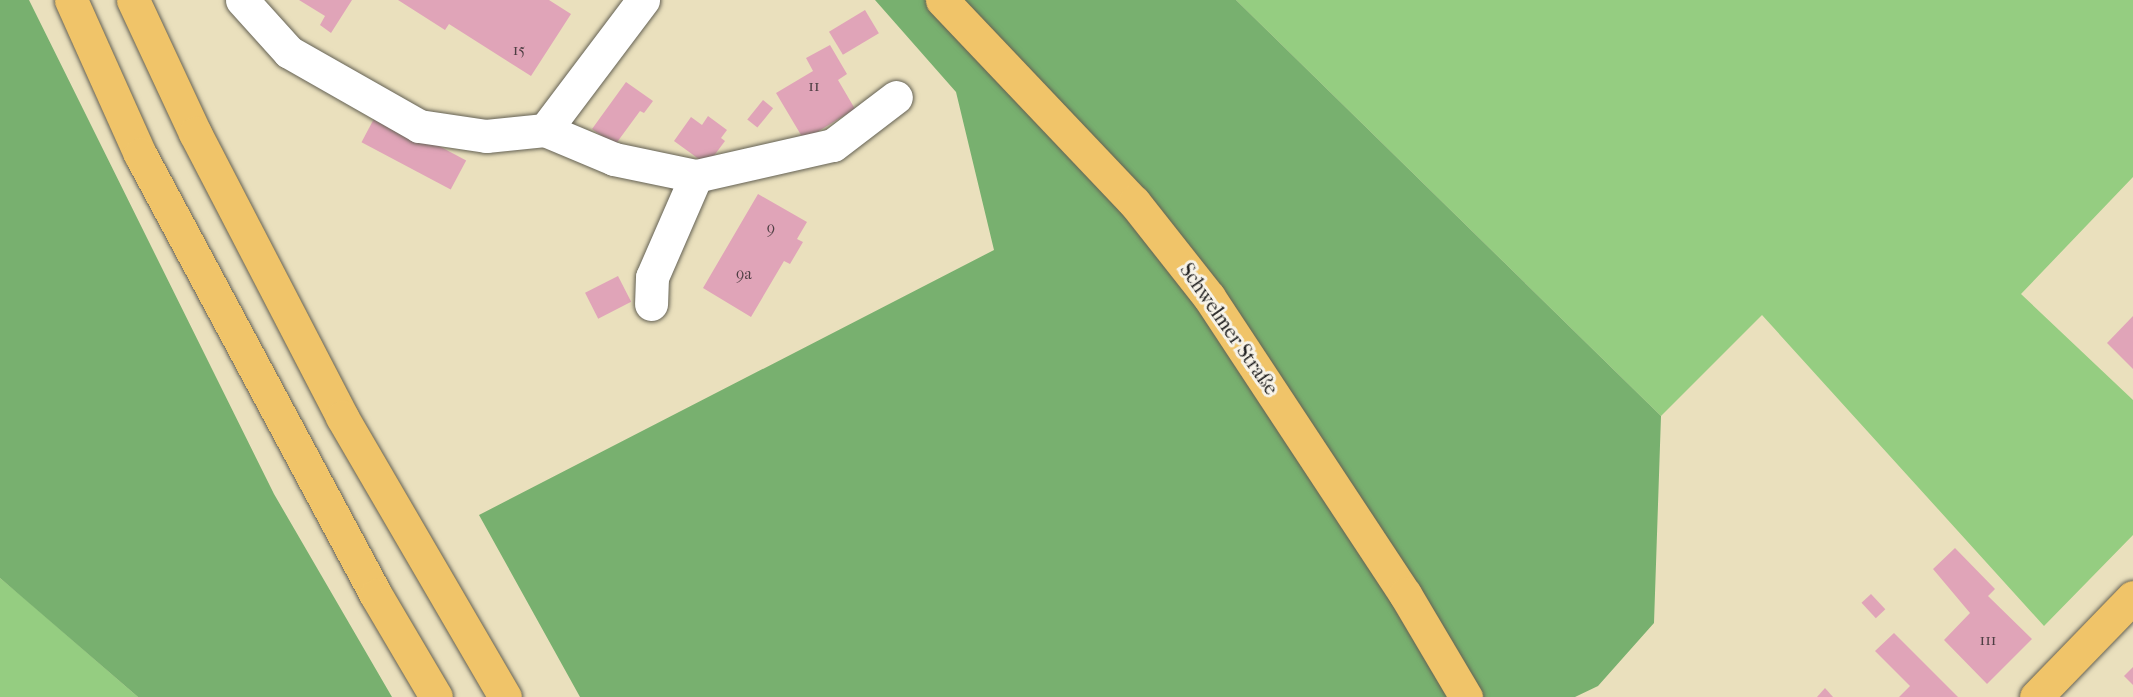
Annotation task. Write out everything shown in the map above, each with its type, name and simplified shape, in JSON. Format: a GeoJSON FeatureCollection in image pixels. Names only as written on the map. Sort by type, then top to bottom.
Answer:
{"type":"FeatureCollection","features":[{"type":"Feature","properties":{"kind":"main road"},"geometry":{"type":"LineString","coordinates":[[71,0],[140,154],[376,595],[436,697]]}},
{"type":"Feature","properties":{"kind":"main road"},"geometry":{"type":"LineString","coordinates":[[133,0],[195,133],[342,417],[505,697]]}},
{"type":"Feature","properties":{"kind":"main road","name":"Schwelmer Straße"},"geometry":{"type":"LineString","coordinates":[[942,0],[1134,202],[1209,297],[1405,594],[1466,697]]}},
{"type":"Feature","properties":{"kind":"main road"},"geometry":{"type":"LineString","coordinates":[[2036,697],[2133,597]]}},
{"type":"Feature","properties":{"kind":"lane"},"geometry":{"type":"LineString","coordinates":[[242,0],[289,52],[419,126],[486,135],[545,130],[614,159],[696,176],[833,145],[896,97]]}},
{"type":"Feature","properties":{"kind":"lane"},"geometry":{"type":"LineString","coordinates":[[545,130],[644,0]]}},
{"type":"Feature","properties":{"kind":"lane"},"geometry":{"type":"LineString","coordinates":[[651,304],[652,277],[696,176]]}},
{"type":"Feature","properties":{"kind":"green space"},"geometry":{"type":"Polygon","coordinates":[[[0,0],[29,0],[274,494],[392,697],[138,697],[0,578],[0,0]]]}},
{"type":"Feature","properties":{"kind":"green space"},"geometry":{"type":"Polygon","coordinates":[[[875,0],[1236,0],[1661,416],[1654,623],[1598,686],[1575,697],[580,697],[479,515],[994,250],[956,92],[875,0]]]}},
{"type":"Feature","properties":{"kind":"green space"},"geometry":{"type":"Polygon","coordinates":[[[1236,0],[2133,0],[2133,177],[2021,294],[2133,400],[2133,535],[2044,626],[1762,315],[1661,416],[1236,0]]]}},
{"type":"Feature","properties":{"kind":"green space"},"geometry":{"type":"Polygon","coordinates":[[[0,578],[25,599],[138,697],[0,697],[0,578]]]}},
{"type":"Feature","properties":{"kind":"building"},"geometry":{"type":"Polygon","coordinates":[[[299,0],[352,0],[331,33],[320,25],[325,16],[299,0]]]}},
{"type":"Feature","properties":{"kind":"building"},"geometry":{"type":"Polygon","coordinates":[[[398,0],[549,0],[571,14],[531,76],[449,24],[445,30],[398,0]]]}},
{"type":"Feature","properties":{"kind":"building"},"geometry":{"type":"Polygon","coordinates":[[[865,10],[879,33],[843,55],[829,32],[865,10]]]}},
{"type":"Feature","properties":{"kind":"building"},"geometry":{"type":"Polygon","coordinates":[[[830,45],[847,74],[838,80],[855,109],[804,140],[776,93],[813,71],[806,58],[830,45]]]}},
{"type":"Feature","properties":{"kind":"building"},"geometry":{"type":"Polygon","coordinates":[[[626,82],[653,101],[644,113],[640,111],[615,145],[592,129],[626,82]]]}},
{"type":"Feature","properties":{"kind":"building"},"geometry":{"type":"Polygon","coordinates":[[[763,100],[773,108],[757,128],[747,119],[763,100]]]}},
{"type":"Feature","properties":{"kind":"building"},"geometry":{"type":"Polygon","coordinates":[[[377,113],[466,160],[451,190],[362,142],[377,113]]]}},
{"type":"Feature","properties":{"kind":"building"},"geometry":{"type":"Polygon","coordinates":[[[708,116],[727,130],[721,138],[725,141],[707,165],[674,141],[691,117],[702,125],[708,116]]]}},
{"type":"Feature","properties":{"kind":"building"},"geometry":{"type":"Polygon","coordinates":[[[758,194],[807,222],[797,239],[803,242],[790,264],[784,261],[751,317],[703,288],[758,194]]]}},
{"type":"Feature","properties":{"kind":"building"},"geometry":{"type":"Polygon","coordinates":[[[618,276],[631,302],[598,319],[585,293],[618,276]]]}},
{"type":"Feature","properties":{"kind":"building"},"geometry":{"type":"Polygon","coordinates":[[[2133,316],[2133,369],[2107,343],[2133,316]]]}},
{"type":"Feature","properties":{"kind":"building"},"geometry":{"type":"Polygon","coordinates":[[[1955,548],[1995,589],[1988,596],[2032,639],[1987,684],[1944,640],[1970,613],[1933,569],[1955,548]]]}},
{"type":"Feature","properties":{"kind":"building"},"geometry":{"type":"Polygon","coordinates":[[[1871,594],[1885,609],[1876,618],[1861,603],[1871,594]]]}},
{"type":"Feature","properties":{"kind":"building"},"geometry":{"type":"Polygon","coordinates":[[[1894,633],[1958,697],[1899,697],[1910,686],[1875,651],[1894,633]]]}},
{"type":"Feature","properties":{"kind":"building"},"geometry":{"type":"Polygon","coordinates":[[[2133,667],[2133,685],[2124,676],[2133,667]]]}},
{"type":"Feature","properties":{"kind":"building"},"geometry":{"type":"Polygon","coordinates":[[[1825,688],[1833,697],[1817,697],[1825,688]]]}}]}
